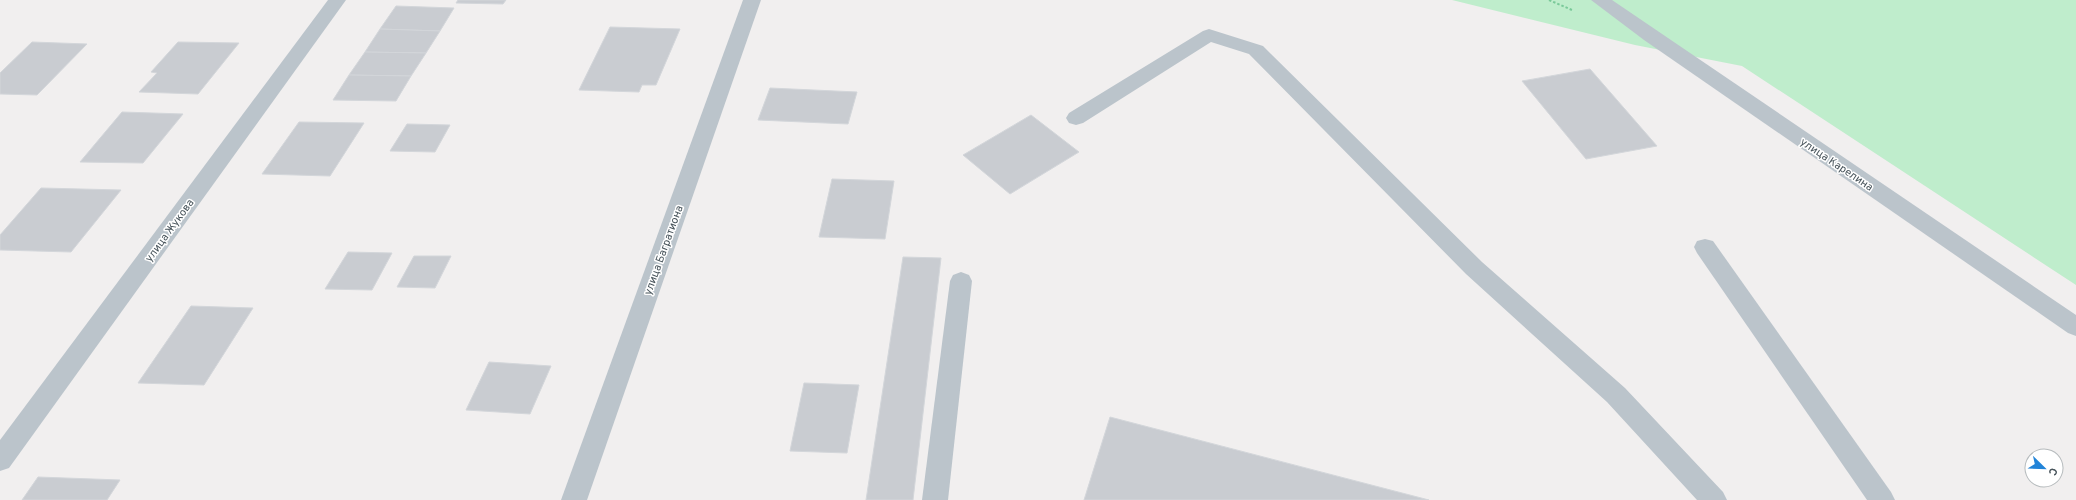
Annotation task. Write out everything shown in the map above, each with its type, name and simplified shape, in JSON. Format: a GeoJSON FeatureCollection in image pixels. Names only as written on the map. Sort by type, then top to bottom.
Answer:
{"type":"FeatureCollection","features":[{"type":"Feature","properties":{"kind":"street","name":"улица Жукова"},"geometry":{"type":"LineString","coordinates":[[0,460],[337,0]]}},
{"type":"Feature","properties":{"kind":"street","name":"улица Багратиона"},"geometry":{"type":"LineString","coordinates":[[574,500],[752,0]]}},
{"type":"Feature","properties":{"kind":"street","name":"улица Карелина"},"geometry":{"type":"LineString","coordinates":[[1600,0],[1656,41],[2076,326]]}},
{"type":"Feature","properties":{"kind":"street"},"geometry":{"type":"LineString","coordinates":[[1076,118],[1209,35],[1256,50],[1474,268],[1616,395],[1714,500]]}},
{"type":"Feature","properties":{"kind":"street"},"geometry":{"type":"LineString","coordinates":[[1705,247],[1882,500]]}},
{"type":"Feature","properties":{"kind":"street"},"geometry":{"type":"LineString","coordinates":[[935,500],[961,281]]}},
{"type":"Feature","properties":{"kind":"green space"},"geometry":{"type":"Polygon","coordinates":[[[1452,0],[2076,0],[2076,285],[1742,66],[1635,45],[1452,0]]]}},
{"type":"Feature","properties":{"kind":"building"},"geometry":{"type":"Polygon","coordinates":[[[458,0],[506,0],[503,4],[456,3],[458,0]]]}},
{"type":"Feature","properties":{"kind":"building"},"geometry":{"type":"Polygon","coordinates":[[[396,6],[454,8],[440,31],[380,29],[396,6]]]}},
{"type":"Feature","properties":{"kind":"building"},"geometry":{"type":"Polygon","coordinates":[[[610,27],[680,29],[656,85],[642,85],[639,92],[579,90],[610,27]]]}},
{"type":"Feature","properties":{"kind":"building"},"geometry":{"type":"Polygon","coordinates":[[[380,29],[440,31],[426,53],[365,52],[380,29]]]}},
{"type":"Feature","properties":{"kind":"building"},"geometry":{"type":"Polygon","coordinates":[[[32,42],[87,44],[37,95],[0,94],[0,73],[32,42]]]}},
{"type":"Feature","properties":{"kind":"building"},"geometry":{"type":"Polygon","coordinates":[[[178,42],[239,43],[198,94],[139,92],[157,73],[151,72],[178,42]]]}},
{"type":"Feature","properties":{"kind":"building"},"geometry":{"type":"Polygon","coordinates":[[[365,52],[426,53],[411,76],[349,75],[365,52]]]}},
{"type":"Feature","properties":{"kind":"building"},"geometry":{"type":"Polygon","coordinates":[[[1590,69],[1657,146],[1586,159],[1522,81],[1590,69]]]}},
{"type":"Feature","properties":{"kind":"building"},"geometry":{"type":"Polygon","coordinates":[[[349,75],[411,76],[396,101],[333,100],[349,75]]]}},
{"type":"Feature","properties":{"kind":"building"},"geometry":{"type":"Polygon","coordinates":[[[770,88],[857,92],[848,124],[758,120],[770,88]]]}},
{"type":"Feature","properties":{"kind":"building"},"geometry":{"type":"Polygon","coordinates":[[[122,112],[183,114],[143,163],[80,162],[122,112]]]}},
{"type":"Feature","properties":{"kind":"building"},"geometry":{"type":"Polygon","coordinates":[[[1031,115],[1079,152],[1010,194],[963,155],[1031,115]]]}},
{"type":"Feature","properties":{"kind":"building"},"geometry":{"type":"Polygon","coordinates":[[[299,122],[364,123],[330,176],[262,174],[299,122]]]}},
{"type":"Feature","properties":{"kind":"building"},"geometry":{"type":"Polygon","coordinates":[[[407,124],[450,125],[435,152],[390,151],[407,124]]]}},
{"type":"Feature","properties":{"kind":"building"},"geometry":{"type":"Polygon","coordinates":[[[832,179],[894,181],[885,239],[819,237],[832,179]]]}},
{"type":"Feature","properties":{"kind":"building"},"geometry":{"type":"Polygon","coordinates":[[[41,188],[121,190],[71,252],[0,250],[0,235],[41,188]]]}},
{"type":"Feature","properties":{"kind":"building"},"geometry":{"type":"Polygon","coordinates":[[[348,252],[392,253],[372,290],[325,289],[348,252]]]}},
{"type":"Feature","properties":{"kind":"building"},"geometry":{"type":"Polygon","coordinates":[[[414,256],[451,256],[435,288],[397,287],[414,256]]]}},
{"type":"Feature","properties":{"kind":"building"},"geometry":{"type":"Polygon","coordinates":[[[903,257],[941,258],[913,500],[866,500],[903,257]]]}},
{"type":"Feature","properties":{"kind":"building"},"geometry":{"type":"Polygon","coordinates":[[[191,306],[253,308],[204,385],[138,383],[191,306]]]}},
{"type":"Feature","properties":{"kind":"building"},"geometry":{"type":"Polygon","coordinates":[[[489,362],[551,366],[530,414],[466,410],[489,362]]]}},
{"type":"Feature","properties":{"kind":"building"},"geometry":{"type":"Polygon","coordinates":[[[804,383],[859,385],[847,453],[790,451],[804,383]]]}},
{"type":"Feature","properties":{"kind":"building"},"geometry":{"type":"Polygon","coordinates":[[[1110,417],[1429,500],[1084,500],[1110,417]]]}},
{"type":"Feature","properties":{"kind":"building"},"geometry":{"type":"Polygon","coordinates":[[[38,477],[120,480],[107,500],[22,500],[38,477]]]}}]}
